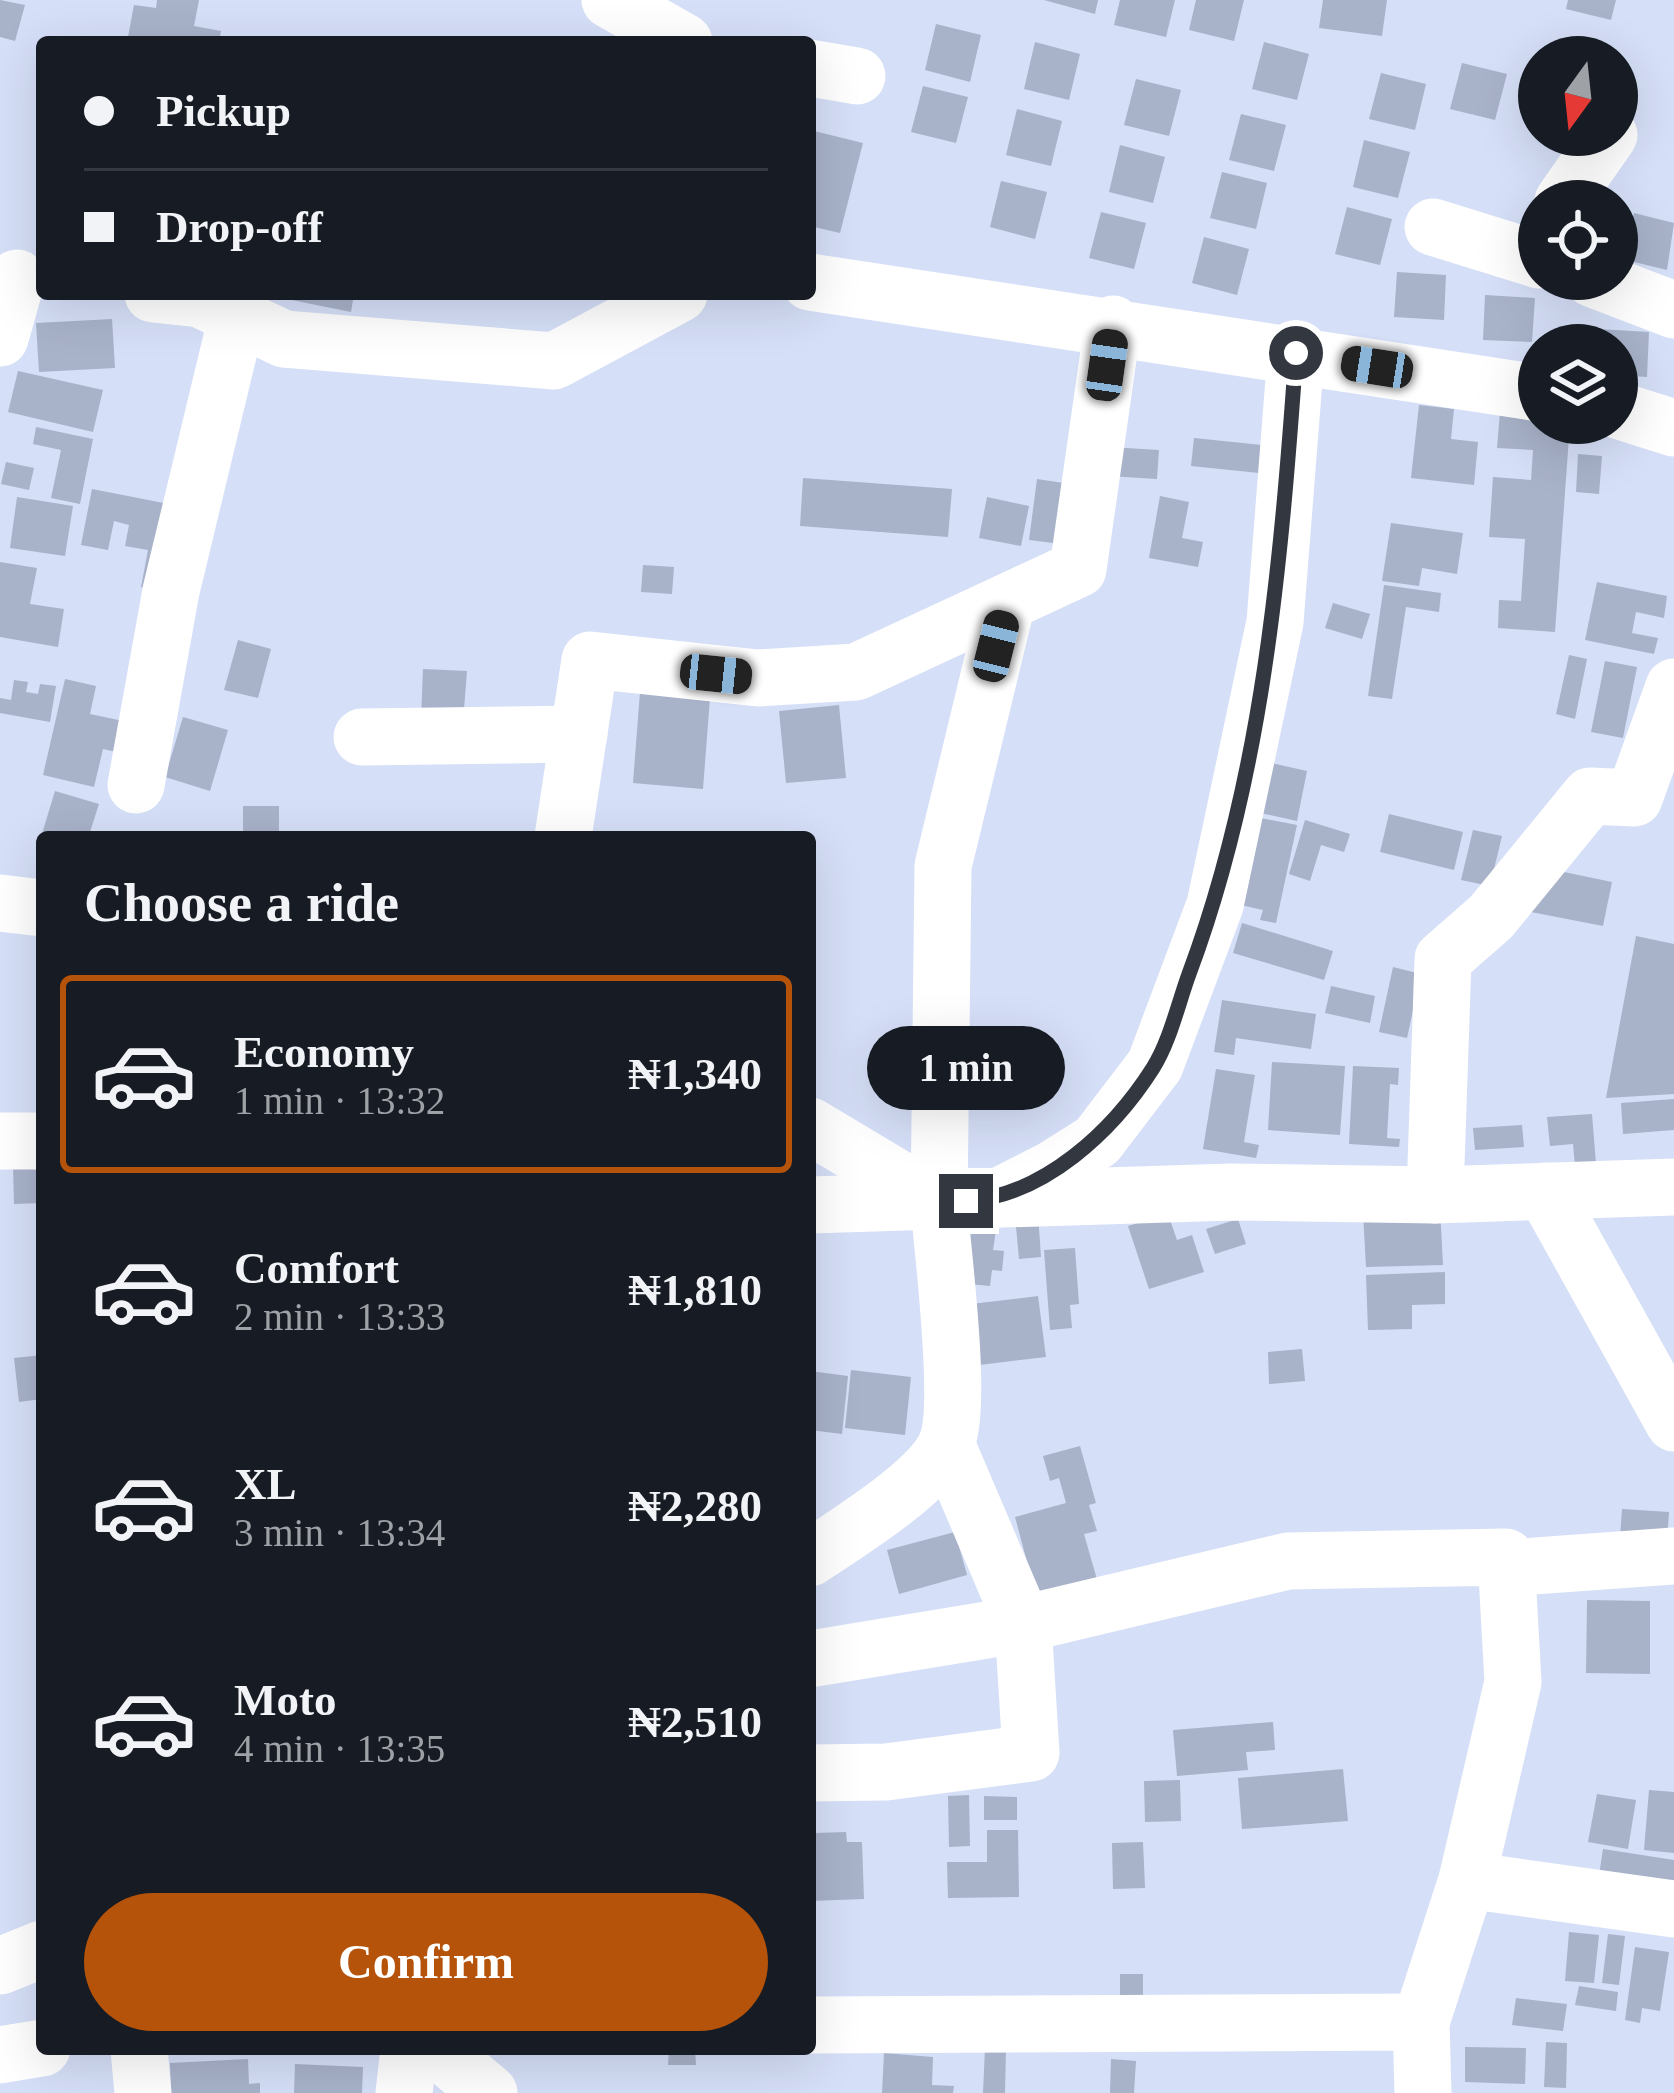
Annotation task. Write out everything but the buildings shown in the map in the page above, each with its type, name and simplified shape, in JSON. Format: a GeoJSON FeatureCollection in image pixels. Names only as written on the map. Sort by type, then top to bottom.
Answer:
{"type":"FeatureCollection","features":[{"type":"Feature","properties":{"kind":"street"},"geometry":{"type":"LineString","coordinates":[[1433,226],[1518,246]]}},
{"type":"Feature","properties":{"kind":"street"},"geometry":{"type":"LineString","coordinates":[[0,338],[20,278]]}},
{"type":"Feature","properties":{"kind":"street"},"geometry":{"type":"LineString","coordinates":[[816,283],[1113,324],[1518,390]]}},
{"type":"Feature","properties":{"kind":"street"},"geometry":{"type":"LineString","coordinates":[[1638,296],[1674,310]]}},
{"type":"Feature","properties":{"kind":"street"},"geometry":{"type":"LineString","coordinates":[[202,300],[284,339],[554,361],[669,300]]}},
{"type":"Feature","properties":{"kind":"street"},"geometry":{"type":"LineString","coordinates":[[136,785],[171,591],[237,317]]}},
{"type":"Feature","properties":{"kind":"street"},"geometry":{"type":"LineString","coordinates":[[564,831],[590,660],[758,678],[856,672],[1078,569],[1113,324]]}},
{"type":"Feature","properties":{"kind":"street"},"geometry":{"type":"LineString","coordinates":[[816,1130],[939,1203],[994,1199],[1097,1141],[1155,1065],[1215,905],[1275,622],[1296,353]]}},
{"type":"Feature","properties":{"kind":"street"},"geometry":{"type":"LineString","coordinates":[[1638,417],[1674,428]]}},
{"type":"Feature","properties":{"kind":"street"},"geometry":{"type":"LineString","coordinates":[[816,1773],[886,1772],[1031,1753],[1023,1624],[947,1446],[952,1360],[939,1203],[943,866],[1007,602]]}},
{"type":"Feature","properties":{"kind":"street"},"geometry":{"type":"LineString","coordinates":[[1435,1195],[1443,959],[1491,917],[1589,796],[1654,800],[1674,687]]}},
{"type":"Feature","properties":{"kind":"street"},"geometry":{"type":"LineString","coordinates":[[362,737],[579,734]]}},
{"type":"Feature","properties":{"kind":"street"},"geometry":{"type":"LineString","coordinates":[[0,903],[36,907]]}},
{"type":"Feature","properties":{"kind":"street"},"geometry":{"type":"LineString","coordinates":[[0,1141],[36,1141]]}},
{"type":"Feature","properties":{"kind":"street"},"geometry":{"type":"LineString","coordinates":[[816,1205],[1232,1192],[1435,1195],[1674,1187]]}},
{"type":"Feature","properties":{"kind":"street"},"geometry":{"type":"LineString","coordinates":[[1545,1191],[1674,1423]]}},
{"type":"Feature","properties":{"kind":"street"},"geometry":{"type":"LineString","coordinates":[[816,1554],[923,1478],[947,1446]]}},
{"type":"Feature","properties":{"kind":"street"},"geometry":{"type":"LineString","coordinates":[[1507,1568],[1674,1556]]}},
{"type":"Feature","properties":{"kind":"street"},"geometry":{"type":"LineString","coordinates":[[816,1658],[1023,1624],[1288,1561],[1506,1557],[1513,1682],[1467,1880],[1421,2022],[1423,2093]]}},
{"type":"Feature","properties":{"kind":"street"},"geometry":{"type":"LineString","coordinates":[[1467,1880],[1674,1910]]}},
{"type":"Feature","properties":{"kind":"street"},"geometry":{"type":"LineString","coordinates":[[0,1965],[36,1950]]}},
{"type":"Feature","properties":{"kind":"street"},"geometry":{"type":"LineString","coordinates":[[816,2026],[1421,2022]]}},
{"type":"Feature","properties":{"kind":"street"},"geometry":{"type":"LineString","coordinates":[[0,2055],[36,2049]]}},
{"type":"Feature","properties":{"kind":"street"},"geometry":{"type":"LineString","coordinates":[[140,2055],[143,2093]]}},
{"type":"Feature","properties":{"kind":"street"},"geometry":{"type":"LineString","coordinates":[[404,2093],[408,2055]]}},
{"type":"Feature","properties":{"kind":"street"},"geometry":{"type":"LineString","coordinates":[[444,2055],[488,2093]]}},
{"type":"Feature","properties":{"kind":"route"},"geometry":{"type":"LineString","coordinates":[[966,1201],[994,1199],[1097,1141],[1155,1065],[1215,905],[1275,622],[1296,353]]}}]}
